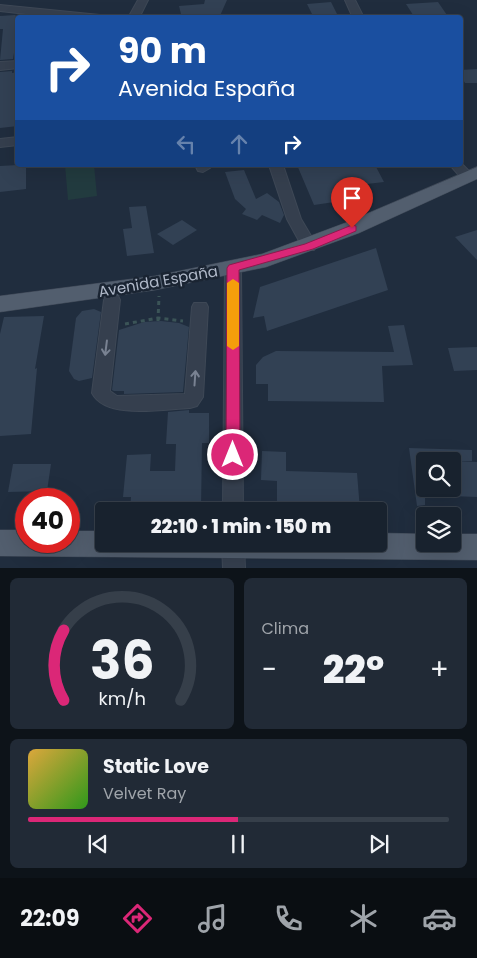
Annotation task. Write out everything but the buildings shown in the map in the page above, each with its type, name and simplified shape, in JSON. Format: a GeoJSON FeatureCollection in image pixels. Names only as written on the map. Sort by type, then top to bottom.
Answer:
{"type":"FeatureCollection","features":[{"type":"Feature","properties":{"kind":"main road","name":"Avenida España"},"geometry":{"type":"LineString","coordinates":[[0,304],[147,284],[233,268],[309,246],[467,171]]}},
{"type":"Feature","properties":{"kind":"main road"},"geometry":{"type":"LineString","coordinates":[[0,543],[233,553],[477,547]]}},
{"type":"Feature","properties":{"kind":"street"},"geometry":{"type":"LineString","coordinates":[[134,15],[143,0]]}},
{"type":"Feature","properties":{"kind":"street"},"geometry":{"type":"LineString","coordinates":[[350,0],[358,15]]}},
{"type":"Feature","properties":{"kind":"street"},"geometry":{"type":"LineString","coordinates":[[0,8],[70,15]]}},
{"type":"Feature","properties":{"kind":"street"},"geometry":{"type":"LineString","coordinates":[[0,66],[15,64]]}},
{"type":"Feature","properties":{"kind":"street"},"geometry":{"type":"LineString","coordinates":[[0,143],[15,141]]}},
{"type":"Feature","properties":{"kind":"street"},"geometry":{"type":"LineString","coordinates":[[277,167],[294,219],[309,246]]}},
{"type":"Feature","properties":{"kind":"street"},"geometry":{"type":"LineString","coordinates":[[233,268],[233,502]]}},
{"type":"Feature","properties":{"kind":"street"},"geometry":{"type":"LineString","coordinates":[[112,300],[101,392],[106,399],[116,403],[190,401],[194,397],[200,307]]}},
{"type":"Feature","properties":{"kind":"path"},"geometry":{"type":"LineString","coordinates":[[158,320],[159,296]]}},
{"type":"Feature","properties":{"kind":"path"},"geometry":{"type":"LineString","coordinates":[[108,331],[126,323],[158,320],[180,320],[198,327]]}},
{"type":"Feature","properties":{"kind":"green space"},"geometry":{"type":"Polygon","coordinates":[[[65,167],[94,167],[97,196],[68,200],[65,167]]]}},
{"type":"Feature","properties":{"kind":"slow traffic"},"geometry":{"type":"LineString","coordinates":[[233,283],[233,346]]}},
{"type":"Feature","properties":{"kind":"route"},"geometry":{"type":"LineString","coordinates":[[233,455],[233,268],[309,246],[352,228]]}}]}
